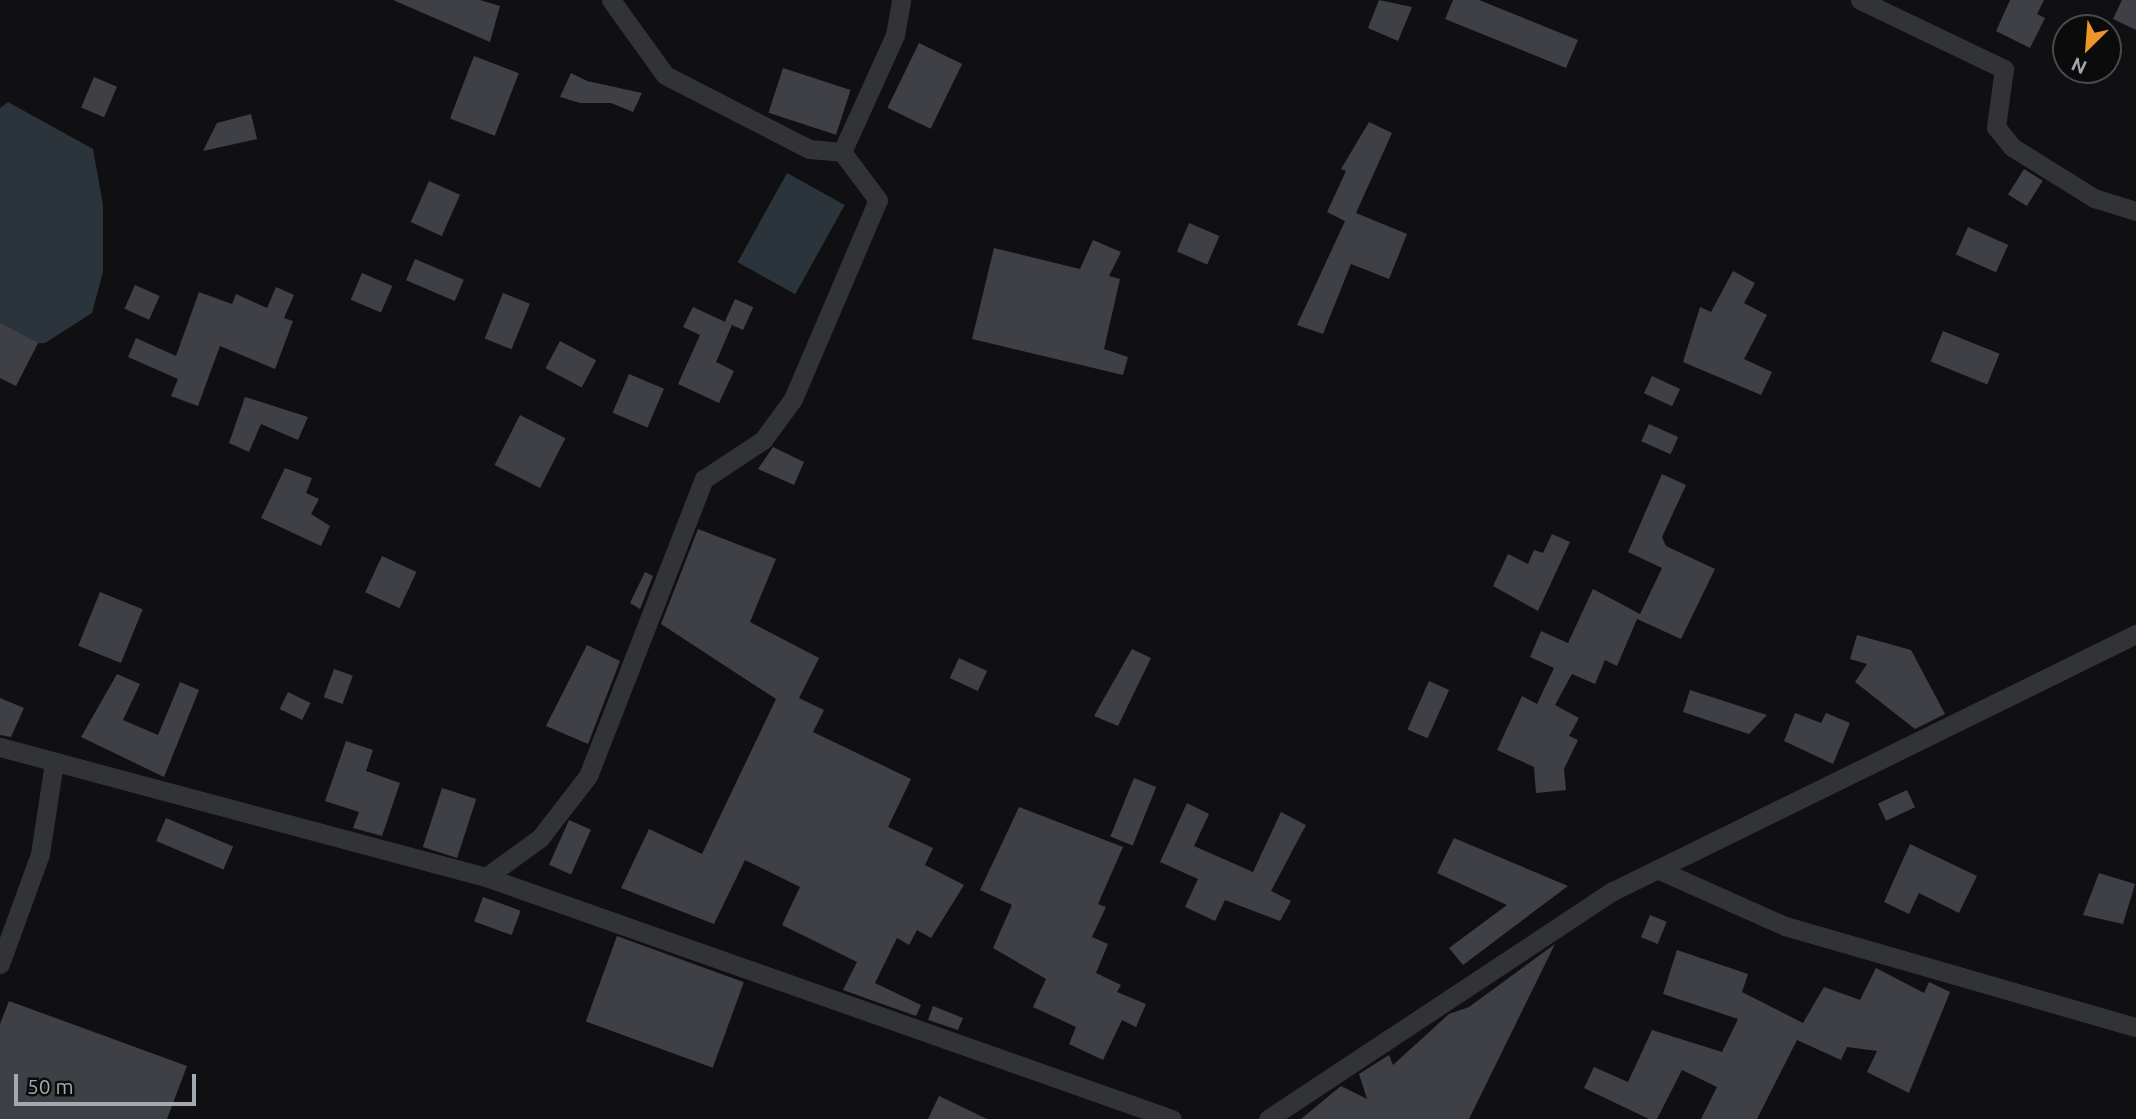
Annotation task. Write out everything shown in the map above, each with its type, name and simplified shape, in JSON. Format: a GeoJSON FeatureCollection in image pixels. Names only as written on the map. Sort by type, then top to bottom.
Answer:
{"type":"FeatureCollection","features":[{"type":"Feature","properties":{"kind":"street"},"geometry":{"type":"LineString","coordinates":[[486,877],[540,838],[588,776],[704,479],[763,440],[793,399],[878,200],[842,152],[809,149],[665,75],[611,0]]}},
{"type":"Feature","properties":{"kind":"street"},"geometry":{"type":"LineString","coordinates":[[842,152],[895,35],[901,0]]}},
{"type":"Feature","properties":{"kind":"street"},"geometry":{"type":"LineString","coordinates":[[1860,0],[2004,69],[1996,127],[2012,147],[2094,198],[2136,211]]}},
{"type":"Feature","properties":{"kind":"street"},"geometry":{"type":"LineString","coordinates":[[1268,1119],[1613,891],[2136,634]]}},
{"type":"Feature","properties":{"kind":"street"},"geometry":{"type":"LineString","coordinates":[[0,747],[486,877],[1172,1119]]}},
{"type":"Feature","properties":{"kind":"street"},"geometry":{"type":"LineString","coordinates":[[0,964],[40,854],[54,762]]}},
{"type":"Feature","properties":{"kind":"street"},"geometry":{"type":"LineString","coordinates":[[1657,869],[1785,926],[2136,1027]]}},
{"type":"Feature","properties":{"kind":"shaded area"},"geometry":{"type":"Polygon","coordinates":[[[8,102],[93,149],[103,205],[103,272],[92,313],[45,343],[0,345],[0,108],[8,102]]]}},
{"type":"Feature","properties":{"kind":"shaded area"},"geometry":{"type":"Polygon","coordinates":[[[787,173],[845,205],[795,294],[738,262],[787,173]]]}},
{"type":"Feature","properties":{"kind":"building"},"geometry":{"type":"Polygon","coordinates":[[[393,0],[480,0],[500,6],[490,42],[393,0]]]}},
{"type":"Feature","properties":{"kind":"building"},"geometry":{"type":"Polygon","coordinates":[[[1379,0],[1412,7],[1398,41],[1368,28],[1379,0]]]}},
{"type":"Feature","properties":{"kind":"building"},"geometry":{"type":"Polygon","coordinates":[[[1453,0],[1479,0],[1578,40],[1566,68],[1445,19],[1453,0]]]}},
{"type":"Feature","properties":{"kind":"building"},"geometry":{"type":"Polygon","coordinates":[[[2010,0],[2044,0],[2037,14],[2045,18],[2030,48],[1996,31],[2010,0]]]}},
{"type":"Feature","properties":{"kind":"building"},"geometry":{"type":"Polygon","coordinates":[[[2122,0],[2136,0],[2136,30],[2122,23],[2122,14],[2115,14],[2122,0]]]}},
{"type":"Feature","properties":{"kind":"building"},"geometry":{"type":"Polygon","coordinates":[[[919,43],[962,64],[931,129],[887,108],[919,43]]]}},
{"type":"Feature","properties":{"kind":"building"},"geometry":{"type":"Polygon","coordinates":[[[474,56],[519,73],[495,136],[450,119],[474,56]]]}},
{"type":"Feature","properties":{"kind":"building"},"geometry":{"type":"Polygon","coordinates":[[[783,68],[851,90],[836,135],[768,113],[783,68]]]}},
{"type":"Feature","properties":{"kind":"building"},"geometry":{"type":"Polygon","coordinates":[[[571,73],[587,81],[642,93],[633,112],[611,103],[580,103],[560,97],[571,73]]]}},
{"type":"Feature","properties":{"kind":"building"},"geometry":{"type":"Polygon","coordinates":[[[94,77],[117,87],[104,117],[81,107],[94,77]]]}},
{"type":"Feature","properties":{"kind":"building"},"geometry":{"type":"Polygon","coordinates":[[[251,114],[257,139],[203,151],[217,123],[251,114]]]}},
{"type":"Feature","properties":{"kind":"building"},"geometry":{"type":"Polygon","coordinates":[[[1369,122],[1392,133],[1356,213],[1407,234],[1389,279],[1351,264],[1323,334],[1297,325],[1345,221],[1327,212],[1346,171],[1341,169],[1369,122]]]}},
{"type":"Feature","properties":{"kind":"building"},"geometry":{"type":"Polygon","coordinates":[[[2024,169],[2043,181],[2027,206],[2008,194],[2024,169]]]}},
{"type":"Feature","properties":{"kind":"building"},"geometry":{"type":"Polygon","coordinates":[[[429,181],[460,195],[442,236],[411,222],[429,181]]]}},
{"type":"Feature","properties":{"kind":"building"},"geometry":{"type":"Polygon","coordinates":[[[1189,223],[1219,236],[1207,264],[1177,252],[1189,223]]]}},
{"type":"Feature","properties":{"kind":"building"},"geometry":{"type":"Polygon","coordinates":[[[1968,227],[2008,245],[1996,272],[1956,254],[1968,227]]]}},
{"type":"Feature","properties":{"kind":"building"},"geometry":{"type":"Polygon","coordinates":[[[1093,240],[1121,252],[1109,276],[1120,279],[1104,349],[1128,357],[1123,375],[972,339],[994,248],[1080,269],[1093,240]]]}},
{"type":"Feature","properties":{"kind":"building"},"geometry":{"type":"Polygon","coordinates":[[[415,259],[464,280],[455,301],[406,280],[415,259]]]}},
{"type":"Feature","properties":{"kind":"building"},"geometry":{"type":"Polygon","coordinates":[[[1733,271],[1755,283],[1744,303],[1767,315],[1744,359],[1772,372],[1761,395],[1683,362],[1700,307],[1711,312],[1733,271]]]}},
{"type":"Feature","properties":{"kind":"building"},"geometry":{"type":"Polygon","coordinates":[[[362,273],[392,286],[381,313],[351,300],[362,273]]]}},
{"type":"Feature","properties":{"kind":"building"},"geometry":{"type":"Polygon","coordinates":[[[135,285],[160,296],[149,320],[124,309],[135,285]]]}},
{"type":"Feature","properties":{"kind":"building"},"geometry":{"type":"Polygon","coordinates":[[[276,287],[294,295],[284,318],[293,321],[275,369],[220,346],[198,406],[171,396],[178,379],[128,357],[136,338],[176,356],[199,292],[232,304],[236,294],[267,308],[276,287]]]}},
{"type":"Feature","properties":{"kind":"building"},"geometry":{"type":"Polygon","coordinates":[[[503,293],[530,304],[512,349],[485,338],[503,293]]]}},
{"type":"Feature","properties":{"kind":"building"},"geometry":{"type":"Polygon","coordinates":[[[735,299],[753,307],[743,330],[725,322],[735,299]]]}},
{"type":"Feature","properties":{"kind":"building"},"geometry":{"type":"Polygon","coordinates":[[[693,307],[732,325],[716,362],[734,371],[719,403],[678,384],[700,335],[683,327],[693,307]]]}},
{"type":"Feature","properties":{"kind":"building"},"geometry":{"type":"Polygon","coordinates":[[[0,323],[38,343],[16,386],[0,378],[0,323]]]}},
{"type":"Feature","properties":{"kind":"building"},"geometry":{"type":"Polygon","coordinates":[[[1943,331],[2000,354],[1987,384],[1931,362],[1943,331]]]}},
{"type":"Feature","properties":{"kind":"building"},"geometry":{"type":"Polygon","coordinates":[[[560,341],[596,360],[582,388],[545,368],[560,341]]]}},
{"type":"Feature","properties":{"kind":"building"},"geometry":{"type":"Polygon","coordinates":[[[629,374],[664,389],[648,428],[613,413],[629,374]]]}},
{"type":"Feature","properties":{"kind":"building"},"geometry":{"type":"Polygon","coordinates":[[[1652,376],[1680,389],[1672,406],[1644,393],[1652,376]]]}},
{"type":"Feature","properties":{"kind":"building"},"geometry":{"type":"Polygon","coordinates":[[[245,397],[308,417],[298,440],[261,424],[249,452],[229,443],[245,397]]]}},
{"type":"Feature","properties":{"kind":"building"},"geometry":{"type":"Polygon","coordinates":[[[520,415],[565,438],[540,488],[495,465],[520,415]]]}},
{"type":"Feature","properties":{"kind":"building"},"geometry":{"type":"Polygon","coordinates":[[[1649,424],[1678,437],[1671,454],[1641,441],[1649,424]]]}},
{"type":"Feature","properties":{"kind":"building"},"geometry":{"type":"Polygon","coordinates":[[[773,447],[804,462],[794,485],[758,469],[773,447]]]}},
{"type":"Feature","properties":{"kind":"building"},"geometry":{"type":"Polygon","coordinates":[[[285,468],[312,478],[306,493],[319,499],[311,514],[330,526],[321,546],[261,518],[285,468]]]}},
{"type":"Feature","properties":{"kind":"building"},"geometry":{"type":"Polygon","coordinates":[[[1662,474],[1686,485],[1662,537],[1666,546],[1715,569],[1681,639],[1637,619],[1617,666],[1605,660],[1595,684],[1572,674],[1555,705],[1579,718],[1569,736],[1578,740],[1564,769],[1566,790],[1536,793],[1534,767],[1497,750],[1522,696],[1537,704],[1554,668],[1530,657],[1541,631],[1568,643],[1593,589],[1640,614],[1662,568],[1628,552],[1662,474]]]}},
{"type":"Feature","properties":{"kind":"building"},"geometry":{"type":"Polygon","coordinates":[[[698,529],[776,559],[750,622],[819,658],[799,698],[824,710],[813,732],[911,779],[888,827],[933,848],[925,865],[964,885],[931,938],[917,930],[909,945],[897,938],[875,983],[921,1005],[916,1016],[843,990],[857,962],[782,925],[800,887],[745,860],[714,924],[621,888],[649,829],[702,854],[776,699],[661,624],[698,529]]]}},
{"type":"Feature","properties":{"kind":"building"},"geometry":{"type":"Polygon","coordinates":[[[1552,534],[1570,542],[1538,611],[1493,586],[1508,554],[1528,564],[1534,550],[1543,553],[1552,534]]]}},
{"type":"Feature","properties":{"kind":"building"},"geometry":{"type":"Polygon","coordinates":[[[382,556],[416,572],[400,608],[365,592],[382,556]]]}},
{"type":"Feature","properties":{"kind":"building"},"geometry":{"type":"Polygon","coordinates":[[[645,572],[653,576],[640,609],[630,603],[645,572]]]}},
{"type":"Feature","properties":{"kind":"building"},"geometry":{"type":"Polygon","coordinates":[[[100,592],[143,609],[121,663],[78,646],[100,592]]]}},
{"type":"Feature","properties":{"kind":"building"},"geometry":{"type":"Polygon","coordinates":[[[1857,635],[1911,650],[1945,714],[1915,729],[1855,682],[1867,664],[1850,659],[1857,635]]]}},
{"type":"Feature","properties":{"kind":"building"},"geometry":{"type":"Polygon","coordinates":[[[587,645],[620,661],[588,744],[546,726],[587,645]]]}},
{"type":"Feature","properties":{"kind":"building"},"geometry":{"type":"Polygon","coordinates":[[[1132,649],[1151,658],[1118,726],[1094,716],[1132,649]]]}},
{"type":"Feature","properties":{"kind":"building"},"geometry":{"type":"Polygon","coordinates":[[[959,658],[987,671],[978,691],[950,678],[959,658]]]}},
{"type":"Feature","properties":{"kind":"building"},"geometry":{"type":"Polygon","coordinates":[[[334,669],[353,676],[343,704],[324,697],[334,669]]]}},
{"type":"Feature","properties":{"kind":"building"},"geometry":{"type":"Polygon","coordinates":[[[117,674],[140,684],[123,720],[158,735],[180,682],[199,690],[164,777],[81,737],[117,674]]]}},
{"type":"Feature","properties":{"kind":"building"},"geometry":{"type":"Polygon","coordinates":[[[1429,681],[1449,690],[1428,738],[1407,729],[1429,681]]]}},
{"type":"Feature","properties":{"kind":"building"},"geometry":{"type":"Polygon","coordinates":[[[1690,690],[1767,715],[1749,734],[1683,712],[1690,690]]]}},
{"type":"Feature","properties":{"kind":"building"},"geometry":{"type":"Polygon","coordinates":[[[288,692],[310,703],[302,720],[280,709],[288,692]]]}},
{"type":"Feature","properties":{"kind":"building"},"geometry":{"type":"Polygon","coordinates":[[[0,698],[24,708],[11,737],[0,735],[0,698]]]}},
{"type":"Feature","properties":{"kind":"building"},"geometry":{"type":"Polygon","coordinates":[[[1795,713],[1821,723],[1826,713],[1850,723],[1833,764],[1784,741],[1795,713]]]}},
{"type":"Feature","properties":{"kind":"building"},"geometry":{"type":"Polygon","coordinates":[[[346,741],[373,750],[366,771],[400,783],[382,836],[353,828],[359,812],[325,801],[346,741]]]}},
{"type":"Feature","properties":{"kind":"building"},"geometry":{"type":"Polygon","coordinates":[[[1134,778],[1156,787],[1133,845],[1110,836],[1134,778]]]}},
{"type":"Feature","properties":{"kind":"building"},"geometry":{"type":"Polygon","coordinates":[[[442,788],[476,799],[457,858],[423,847],[442,788]]]}},
{"type":"Feature","properties":{"kind":"building"},"geometry":{"type":"Polygon","coordinates":[[[1907,790],[1915,807],[1886,821],[1878,804],[1907,790]]]}},
{"type":"Feature","properties":{"kind":"building"},"geometry":{"type":"Polygon","coordinates":[[[1187,803],[1209,814],[1194,846],[1253,872],[1281,812],[1306,825],[1271,891],[1291,901],[1280,921],[1225,900],[1215,921],[1185,907],[1198,879],[1160,862],[1187,803]]]}},
{"type":"Feature","properties":{"kind":"building"},"geometry":{"type":"Polygon","coordinates":[[[1019,807],[1123,847],[1098,904],[1106,907],[1092,937],[1108,944],[1096,973],[1121,985],[1117,992],[1146,1004],[1136,1027],[1122,1020],[1103,1060],[1069,1044],[1076,1027],[1033,1007],[1046,979],[993,948],[1012,905],[980,890],[1019,807]]]}},
{"type":"Feature","properties":{"kind":"building"},"geometry":{"type":"Polygon","coordinates":[[[166,818],[233,847],[223,870],[156,841],[166,818]]]}},
{"type":"Feature","properties":{"kind":"building"},"geometry":{"type":"Polygon","coordinates":[[[569,820],[591,830],[571,875],[549,865],[569,820]]]}},
{"type":"Feature","properties":{"kind":"building"},"geometry":{"type":"Polygon","coordinates":[[[1454,838],[1568,886],[1463,965],[1449,948],[1507,905],[1437,873],[1454,838]]]}},
{"type":"Feature","properties":{"kind":"building"},"geometry":{"type":"Polygon","coordinates":[[[1910,844],[1977,876],[1959,913],[1919,893],[1909,914],[1884,902],[1910,844]]]}},
{"type":"Feature","properties":{"kind":"building"},"geometry":{"type":"Polygon","coordinates":[[[2099,873],[2135,884],[2123,924],[2083,915],[2099,873]]]}},
{"type":"Feature","properties":{"kind":"building"},"geometry":{"type":"Polygon","coordinates":[[[483,897],[521,911],[512,935],[474,921],[483,897]]]}},
{"type":"Feature","properties":{"kind":"building"},"geometry":{"type":"Polygon","coordinates":[[[1650,915],[1667,922],[1658,944],[1641,937],[1650,915]]]}},
{"type":"Feature","properties":{"kind":"building"},"geometry":{"type":"Polygon","coordinates":[[[617,936],[744,982],[713,1068],[586,1022],[617,936]]]}},
{"type":"Feature","properties":{"kind":"building"},"geometry":{"type":"Polygon","coordinates":[[[1555,944],[1469,1119],[1301,1119],[1341,1086],[1367,1099],[1359,1074],[1389,1055],[1393,1065],[1449,1014],[1469,1007],[1555,944]]]}},
{"type":"Feature","properties":{"kind":"building"},"geometry":{"type":"Polygon","coordinates":[[[1677,950],[1748,974],[1742,992],[1803,1023],[1824,987],[1860,1000],[1876,968],[1924,993],[1929,982],[1950,992],[1909,1093],[1867,1072],[1877,1051],[1847,1047],[1841,1060],[1797,1040],[1757,1119],[1701,1119],[1717,1087],[1682,1070],[1657,1119],[1649,1119],[1584,1088],[1594,1067],[1628,1082],[1652,1030],[1722,1052],[1738,1019],[1663,994],[1677,950]]]}},
{"type":"Feature","properties":{"kind":"building"},"geometry":{"type":"Polygon","coordinates":[[[9,1001],[187,1066],[167,1119],[0,1119],[0,1024],[9,1001]]]}},
{"type":"Feature","properties":{"kind":"building"},"geometry":{"type":"Polygon","coordinates":[[[933,1006],[963,1018],[958,1030],[928,1020],[933,1006]]]}},
{"type":"Feature","properties":{"kind":"building"},"geometry":{"type":"Polygon","coordinates":[[[939,1096],[987,1119],[928,1119],[939,1096]]]}}]}
